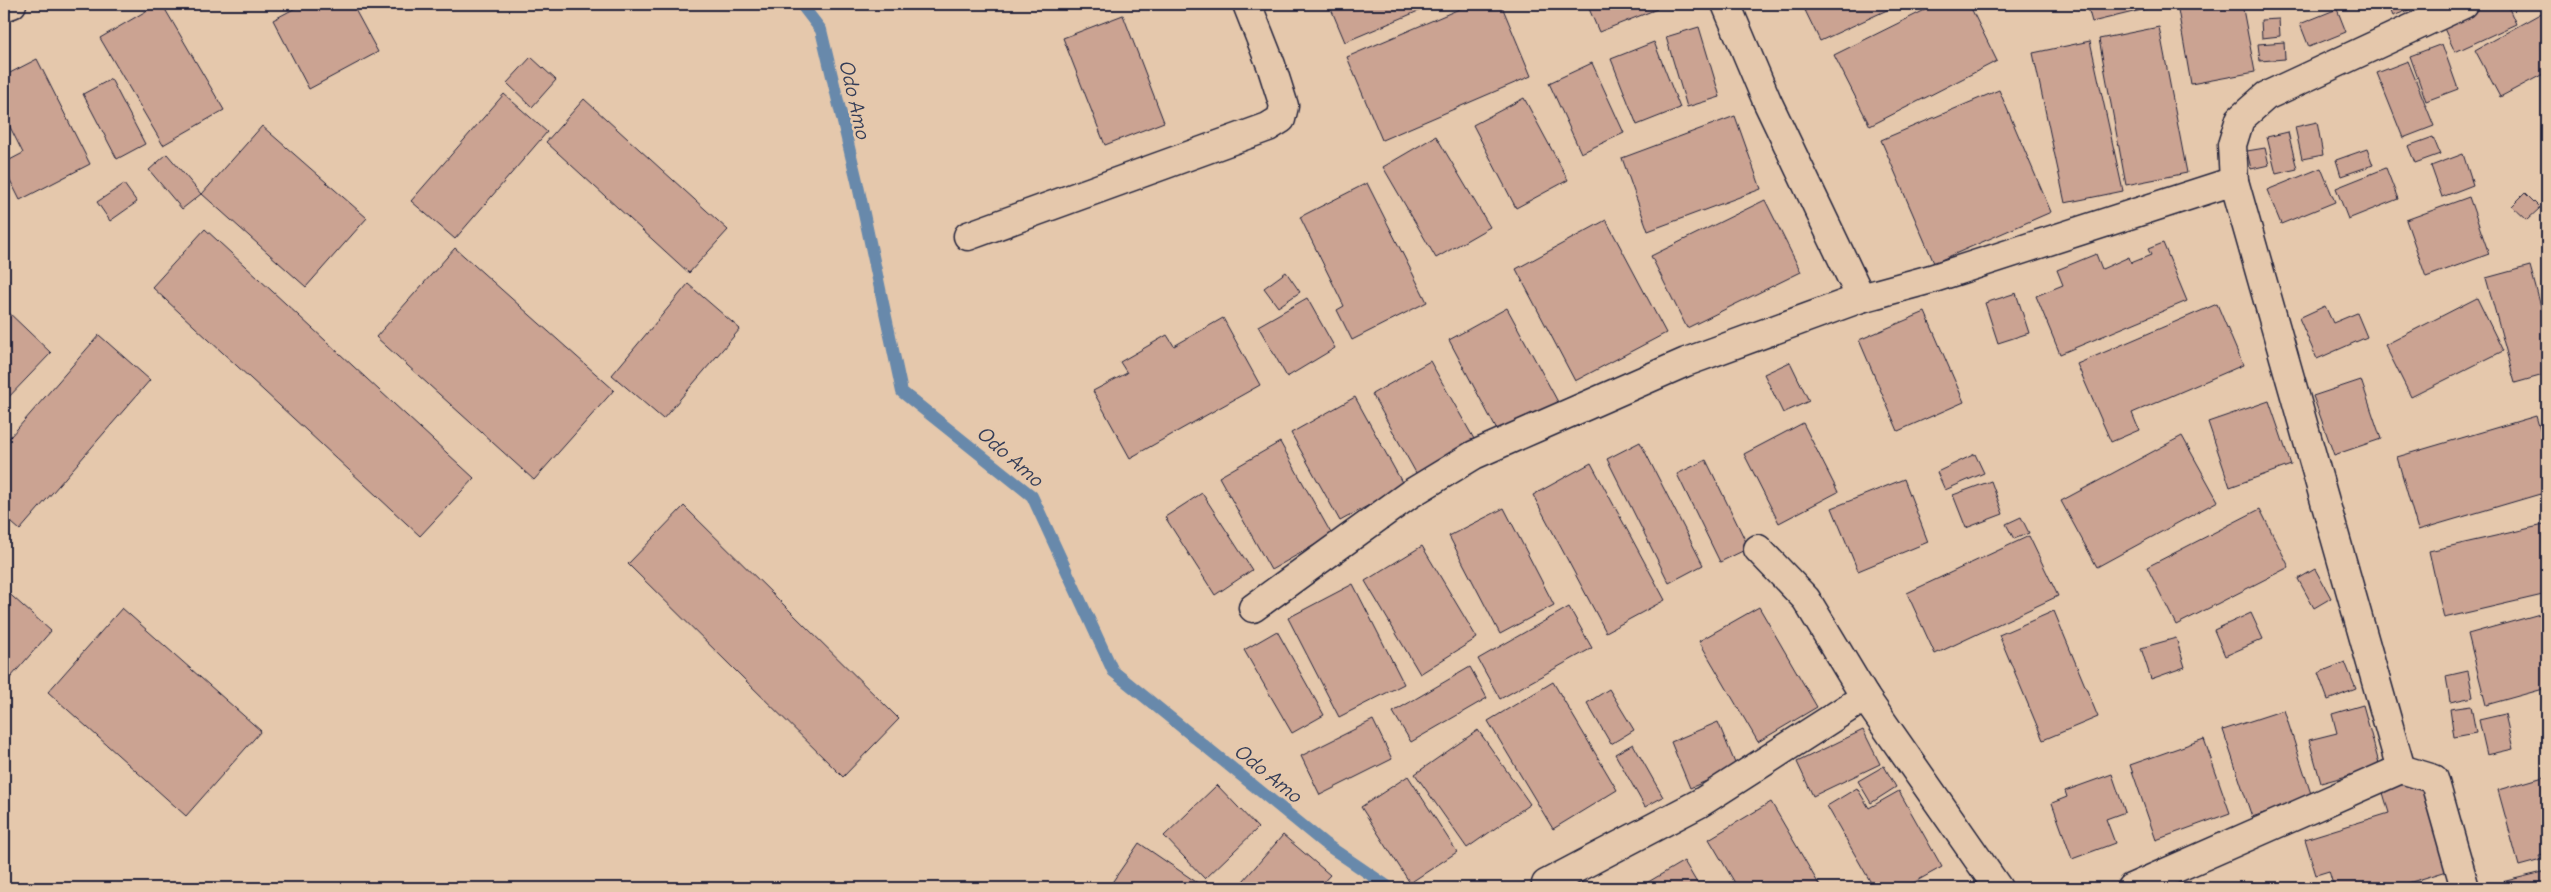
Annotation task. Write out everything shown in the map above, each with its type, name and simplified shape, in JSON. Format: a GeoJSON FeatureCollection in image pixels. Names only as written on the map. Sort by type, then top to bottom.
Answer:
{"type":"FeatureCollection","features":[{"type":"Feature","properties":{"kind":"street"},"geometry":{"type":"LineString","coordinates":[[4,7],[12,4]]}},
{"type":"Feature","properties":{"kind":"street"},"geometry":{"type":"LineString","coordinates":[[968,236],[1268,127],[1281,119],[1284,106],[1271,65],[1247,4]]}},
{"type":"Feature","properties":{"kind":"street"},"geometry":{"type":"LineString","coordinates":[[1726,4],[1767,101],[1861,298]]}},
{"type":"Feature","properties":{"kind":"street"},"geometry":{"type":"LineString","coordinates":[[2401,769],[2234,181],[2232,145],[2240,119],[2266,96],[2464,4]]}},
{"type":"Feature","properties":{"kind":"street"},"geometry":{"type":"LineString","coordinates":[[1253,608],[1410,494],[1474,455],[1686,362],[1861,298],[1931,279],[2234,181]]}},
{"type":"Feature","properties":{"kind":"street"},"geometry":{"type":"LineString","coordinates":[[1758,549],[1806,599],[1865,696],[1998,888]]}},
{"type":"Feature","properties":{"kind":"street"},"geometry":{"type":"LineString","coordinates":[[1546,884],[1700,803],[1865,696]]}},
{"type":"Feature","properties":{"kind":"street"},"geometry":{"type":"LineString","coordinates":[[2131,888],[2401,769],[2434,779],[2465,888]]}},
{"type":"Feature","properties":{"kind":"building"},"geometry":{"type":"Polygon","coordinates":[[[158,4],[162,4],[224,110],[163,145],[100,38],[158,4]]]}},
{"type":"Feature","properties":{"kind":"building"},"geometry":{"type":"Polygon","coordinates":[[[263,4],[274,4],[265,8],[263,4]]]}},
{"type":"Feature","properties":{"kind":"building"},"geometry":{"type":"Polygon","coordinates":[[[303,4],[352,4],[378,52],[309,89],[273,20],[303,4]]]}},
{"type":"Feature","properties":{"kind":"building"},"geometry":{"type":"Polygon","coordinates":[[[1329,4],[1435,4],[1345,42],[1329,4]]]}},
{"type":"Feature","properties":{"kind":"building"},"geometry":{"type":"Polygon","coordinates":[[[1471,4],[1501,4],[1531,76],[1382,140],[1347,57],[1471,4]]]}},
{"type":"Feature","properties":{"kind":"building"},"geometry":{"type":"Polygon","coordinates":[[[1587,4],[1654,4],[1657,9],[1599,32],[1587,4]]]}},
{"type":"Feature","properties":{"kind":"building"},"geometry":{"type":"Polygon","coordinates":[[[1802,4],[1900,4],[1820,41],[1802,4]]]}},
{"type":"Feature","properties":{"kind":"building"},"geometry":{"type":"Polygon","coordinates":[[[1937,4],[1969,4],[1997,61],[1870,126],[1834,55],[1937,4]]]}},
{"type":"Feature","properties":{"kind":"building"},"geometry":{"type":"Polygon","coordinates":[[[2087,4],[2153,4],[2154,7],[2092,22],[2087,4]]]}},
{"type":"Feature","properties":{"kind":"building"},"geometry":{"type":"Polygon","coordinates":[[[2177,4],[2242,4],[2255,72],[2191,84],[2177,4]]]}},
{"type":"Feature","properties":{"kind":"building"},"geometry":{"type":"Polygon","coordinates":[[[2388,4],[2424,4],[2393,16],[2388,4]]]}},
{"type":"Feature","properties":{"kind":"building"},"geometry":{"type":"Polygon","coordinates":[[[2481,4],[2507,4],[2516,24],[2455,52],[2441,22],[2481,4]]]}},
{"type":"Feature","properties":{"kind":"building"},"geometry":{"type":"Polygon","coordinates":[[[2337,9],[2346,32],[2309,47],[2300,24],[2337,9]]]}},
{"type":"Feature","properties":{"kind":"building"},"geometry":{"type":"Polygon","coordinates":[[[2547,10],[2547,72],[2500,97],[2475,50],[2547,10]]]}},
{"type":"Feature","properties":{"kind":"building"},"geometry":{"type":"Polygon","coordinates":[[[1123,15],[1164,122],[1105,145],[1063,38],[1123,15]]]}},
{"type":"Feature","properties":{"kind":"building"},"geometry":{"type":"Polygon","coordinates":[[[2279,19],[2280,36],[2262,38],[2261,20],[2279,19]]]}},
{"type":"Feature","properties":{"kind":"building"},"geometry":{"type":"Polygon","coordinates":[[[1699,27],[1720,97],[1687,107],[1666,37],[1699,27]]]}},
{"type":"Feature","properties":{"kind":"building"},"geometry":{"type":"Polygon","coordinates":[[[2159,27],[2187,173],[2126,185],[2099,39],[2159,27]]]}},
{"type":"Feature","properties":{"kind":"building"},"geometry":{"type":"Polygon","coordinates":[[[2090,41],[2123,191],[2065,203],[2033,53],[2090,41]]]}},
{"type":"Feature","properties":{"kind":"building"},"geometry":{"type":"Polygon","coordinates":[[[1654,42],[1680,108],[1637,125],[1611,59],[1654,42]]]}},
{"type":"Feature","properties":{"kind":"building"},"geometry":{"type":"Polygon","coordinates":[[[2284,42],[2285,59],[2260,61],[2258,44],[2284,42]]]}},
{"type":"Feature","properties":{"kind":"building"},"geometry":{"type":"Polygon","coordinates":[[[2442,44],[2458,89],[2426,101],[2410,56],[2442,44]]]}},
{"type":"Feature","properties":{"kind":"building"},"geometry":{"type":"Polygon","coordinates":[[[531,57],[556,80],[532,107],[507,83],[531,57]]]}},
{"type":"Feature","properties":{"kind":"building"},"geometry":{"type":"Polygon","coordinates":[[[37,59],[90,164],[20,200],[4,168],[4,163],[23,153],[4,115],[4,76],[37,59]]]}},
{"type":"Feature","properties":{"kind":"building"},"geometry":{"type":"Polygon","coordinates":[[[2408,61],[2434,126],[2403,138],[2377,73],[2408,61]]]}},
{"type":"Feature","properties":{"kind":"building"},"geometry":{"type":"Polygon","coordinates":[[[1592,63],[1624,133],[1581,153],[1549,83],[1592,63]]]}},
{"type":"Feature","properties":{"kind":"building"},"geometry":{"type":"Polygon","coordinates":[[[111,79],[145,144],[117,159],[83,94],[111,79]]]}},
{"type":"Feature","properties":{"kind":"building"},"geometry":{"type":"Polygon","coordinates":[[[1999,90],[2051,212],[1934,263],[1881,140],[1999,90]]]}},
{"type":"Feature","properties":{"kind":"building"},"geometry":{"type":"Polygon","coordinates":[[[504,94],[547,132],[455,239],[411,201],[504,94]]]}},
{"type":"Feature","properties":{"kind":"building"},"geometry":{"type":"Polygon","coordinates":[[[1524,98],[1568,180],[1516,208],[1473,125],[1524,98]]]}},
{"type":"Feature","properties":{"kind":"building"},"geometry":{"type":"Polygon","coordinates":[[[584,99],[728,230],[689,273],[546,142],[584,99]]]}},
{"type":"Feature","properties":{"kind":"building"},"geometry":{"type":"Polygon","coordinates":[[[1735,116],[1761,189],[1648,231],[1622,158],[1735,116]]]}},
{"type":"Feature","properties":{"kind":"building"},"geometry":{"type":"Polygon","coordinates":[[[2317,122],[2323,155],[2302,159],[2295,127],[2317,122]]]}},
{"type":"Feature","properties":{"kind":"building"},"geometry":{"type":"Polygon","coordinates":[[[262,126],[367,218],[306,287],[202,194],[262,126]]]}},
{"type":"Feature","properties":{"kind":"building"},"geometry":{"type":"Polygon","coordinates":[[[2288,132],[2297,169],[2276,174],[2267,137],[2288,132]]]}},
{"type":"Feature","properties":{"kind":"building"},"geometry":{"type":"Polygon","coordinates":[[[1436,136],[1490,227],[1436,258],[1383,167],[1436,136]]]}},
{"type":"Feature","properties":{"kind":"building"},"geometry":{"type":"Polygon","coordinates":[[[2433,137],[2440,154],[2415,163],[2408,146],[2433,137]]]}},
{"type":"Feature","properties":{"kind":"building"},"geometry":{"type":"Polygon","coordinates":[[[2265,148],[2269,165],[2251,169],[2247,151],[2265,148]]]}},
{"type":"Feature","properties":{"kind":"building"},"geometry":{"type":"Polygon","coordinates":[[[2367,149],[2373,165],[2341,176],[2336,160],[2367,149]]]}},
{"type":"Feature","properties":{"kind":"building"},"geometry":{"type":"Polygon","coordinates":[[[167,154],[201,194],[182,209],[149,170],[167,154]]]}},
{"type":"Feature","properties":{"kind":"building"},"geometry":{"type":"Polygon","coordinates":[[[2463,154],[2473,185],[2442,197],[2431,166],[2463,154]]]}},
{"type":"Feature","properties":{"kind":"building"},"geometry":{"type":"Polygon","coordinates":[[[2321,168],[2335,202],[2281,224],[2267,190],[2321,168]]]}},
{"type":"Feature","properties":{"kind":"building"},"geometry":{"type":"Polygon","coordinates":[[[2386,168],[2398,199],[2348,219],[2336,188],[2386,168]]]}},
{"type":"Feature","properties":{"kind":"building"},"geometry":{"type":"Polygon","coordinates":[[[1367,183],[1427,302],[1352,340],[1337,310],[1344,306],[1300,217],[1367,183]]]}},
{"type":"Feature","properties":{"kind":"building"},"geometry":{"type":"Polygon","coordinates":[[[124,184],[137,202],[110,221],[97,202],[124,184]]]}},
{"type":"Feature","properties":{"kind":"building"},"geometry":{"type":"Polygon","coordinates":[[[2525,193],[2540,208],[2527,220],[2512,206],[2525,193]]]}},
{"type":"Feature","properties":{"kind":"building"},"geometry":{"type":"Polygon","coordinates":[[[2469,197],[2489,254],[2426,277],[2406,220],[2469,197]]]}},
{"type":"Feature","properties":{"kind":"building"},"geometry":{"type":"Polygon","coordinates":[[[1765,200],[1801,272],[1687,328],[1651,256],[1765,200]]]}},
{"type":"Feature","properties":{"kind":"building"},"geometry":{"type":"Polygon","coordinates":[[[1606,220],[1666,333],[1575,381],[1516,269],[1606,220]]]}},
{"type":"Feature","properties":{"kind":"building"},"geometry":{"type":"Polygon","coordinates":[[[205,229],[474,478],[420,536],[152,287],[205,229]]]}},
{"type":"Feature","properties":{"kind":"building"},"geometry":{"type":"Polygon","coordinates":[[[2163,243],[2187,301],[2060,354],[2036,296],[2063,285],[2057,270],[2096,254],[2102,269],[2129,257],[2131,263],[2151,255],[2148,249],[2163,243]]]}},
{"type":"Feature","properties":{"kind":"building"},"geometry":{"type":"Polygon","coordinates":[[[455,248],[614,390],[534,480],[376,337],[455,248]]]}},
{"type":"Feature","properties":{"kind":"building"},"geometry":{"type":"Polygon","coordinates":[[[2530,266],[2547,329],[2547,374],[2515,383],[2486,278],[2530,266]]]}},
{"type":"Feature","properties":{"kind":"building"},"geometry":{"type":"Polygon","coordinates":[[[1286,272],[1300,292],[1278,307],[1264,288],[1286,272]]]}},
{"type":"Feature","properties":{"kind":"building"},"geometry":{"type":"Polygon","coordinates":[[[4,274],[9,281],[4,285],[4,274]]]}},
{"type":"Feature","properties":{"kind":"building"},"geometry":{"type":"Polygon","coordinates":[[[688,284],[740,329],[663,419],[612,375],[688,284]]]}},
{"type":"Feature","properties":{"kind":"building"},"geometry":{"type":"Polygon","coordinates":[[[2016,293],[2029,333],[1998,343],[1985,303],[2016,293]]]}},
{"type":"Feature","properties":{"kind":"building"},"geometry":{"type":"Polygon","coordinates":[[[1307,298],[1335,348],[1287,377],[1258,326],[1307,298]]]}},
{"type":"Feature","properties":{"kind":"building"},"geometry":{"type":"Polygon","coordinates":[[[2477,298],[2503,351],[2411,397],[2385,345],[2477,298]]]}},
{"type":"Feature","properties":{"kind":"building"},"geometry":{"type":"Polygon","coordinates":[[[2217,304],[2243,365],[2132,413],[2139,430],[2111,442],[2077,364],[2217,304]]]}},
{"type":"Feature","properties":{"kind":"building"},"geometry":{"type":"Polygon","coordinates":[[[2325,306],[2333,323],[2357,313],[2367,337],[2317,359],[2299,318],[2325,306]]]}},
{"type":"Feature","properties":{"kind":"building"},"geometry":{"type":"Polygon","coordinates":[[[4,308],[51,353],[4,402],[4,308]]]}},
{"type":"Feature","properties":{"kind":"building"},"geometry":{"type":"Polygon","coordinates":[[[1507,308],[1558,402],[1499,434],[1449,340],[1507,308]]]}},
{"type":"Feature","properties":{"kind":"building"},"geometry":{"type":"Polygon","coordinates":[[[1925,312],[1964,402],[1898,431],[1859,340],[1925,312]]]}},
{"type":"Feature","properties":{"kind":"building"},"geometry":{"type":"Polygon","coordinates":[[[1223,318],[1260,385],[1130,458],[1093,391],[1127,373],[1120,362],[1167,335],[1174,346],[1223,318]]]}},
{"type":"Feature","properties":{"kind":"building"},"geometry":{"type":"Polygon","coordinates":[[[99,335],[150,380],[20,530],[4,516],[4,444],[99,335]]]}},
{"type":"Feature","properties":{"kind":"building"},"geometry":{"type":"Polygon","coordinates":[[[1430,361],[1478,446],[1420,480],[1372,394],[1430,361]]]}},
{"type":"Feature","properties":{"kind":"building"},"geometry":{"type":"Polygon","coordinates":[[[1790,362],[1809,401],[1783,413],[1764,374],[1790,362]]]}},
{"type":"Feature","properties":{"kind":"building"},"geometry":{"type":"Polygon","coordinates":[[[2361,380],[2381,439],[2334,455],[2313,396],[2361,380]]]}},
{"type":"Feature","properties":{"kind":"building"},"geometry":{"type":"Polygon","coordinates":[[[1355,397],[1404,486],[1340,521],[1291,433],[1355,397]]]}},
{"type":"Feature","properties":{"kind":"building"},"geometry":{"type":"Polygon","coordinates":[[[2269,401],[2291,465],[2230,487],[2208,422],[2269,401]]]}},
{"type":"Feature","properties":{"kind":"building"},"geometry":{"type":"Polygon","coordinates":[[[2536,416],[2547,454],[2547,492],[2418,530],[2397,457],[2536,416]]]}},
{"type":"Feature","properties":{"kind":"building"},"geometry":{"type":"Polygon","coordinates":[[[1803,423],[1838,492],[1779,523],[1744,454],[1803,423]]]}},
{"type":"Feature","properties":{"kind":"building"},"geometry":{"type":"Polygon","coordinates":[[[2182,436],[2218,501],[2097,567],[2061,501],[2182,436]]]}},
{"type":"Feature","properties":{"kind":"building"},"geometry":{"type":"Polygon","coordinates":[[[1280,442],[1332,535],[1271,570],[1219,477],[1280,442]]]}},
{"type":"Feature","properties":{"kind":"building"},"geometry":{"type":"Polygon","coordinates":[[[1640,442],[1703,565],[1669,583],[1607,459],[1640,442]]]}},
{"type":"Feature","properties":{"kind":"building"},"geometry":{"type":"Polygon","coordinates":[[[1975,454],[1984,473],[1945,490],[1937,472],[1975,454]]]}},
{"type":"Feature","properties":{"kind":"building"},"geometry":{"type":"Polygon","coordinates":[[[1706,460],[1749,548],[1720,562],[1677,474],[1706,460]]]}},
{"type":"Feature","properties":{"kind":"building"},"geometry":{"type":"Polygon","coordinates":[[[1591,463],[1665,600],[1606,632],[1533,495],[1591,463]]]}},
{"type":"Feature","properties":{"kind":"building"},"geometry":{"type":"Polygon","coordinates":[[[1904,479],[1928,542],[1858,571],[1832,508],[1904,479]]]}},
{"type":"Feature","properties":{"kind":"building"},"geometry":{"type":"Polygon","coordinates":[[[1991,481],[2003,514],[1966,528],[1953,495],[1991,481]]]}},
{"type":"Feature","properties":{"kind":"building"},"geometry":{"type":"Polygon","coordinates":[[[1202,493],[1252,570],[1215,595],[1165,517],[1202,493]]]}},
{"type":"Feature","properties":{"kind":"building"},"geometry":{"type":"Polygon","coordinates":[[[684,506],[899,719],[843,777],[628,564],[684,506]]]}},
{"type":"Feature","properties":{"kind":"building"},"geometry":{"type":"Polygon","coordinates":[[[1504,508],[1554,605],[1500,634],[1449,536],[1504,508]]]}},
{"type":"Feature","properties":{"kind":"building"},"geometry":{"type":"Polygon","coordinates":[[[2260,509],[2289,567],[2176,625],[2147,567],[2260,509]]]}},
{"type":"Feature","properties":{"kind":"building"},"geometry":{"type":"Polygon","coordinates":[[[2021,517],[2029,533],[2014,539],[2006,524],[2021,517]]]}},
{"type":"Feature","properties":{"kind":"building"},"geometry":{"type":"Polygon","coordinates":[[[2544,525],[2547,537],[2547,594],[2444,618],[2429,551],[2544,525]]]}},
{"type":"Feature","properties":{"kind":"building"},"geometry":{"type":"Polygon","coordinates":[[[2029,536],[2058,596],[1935,654],[1907,593],[2029,536]]]}},
{"type":"Feature","properties":{"kind":"building"},"geometry":{"type":"Polygon","coordinates":[[[1422,546],[1477,638],[1420,674],[1365,581],[1422,546]]]}},
{"type":"Feature","properties":{"kind":"building"},"geometry":{"type":"Polygon","coordinates":[[[2315,569],[2331,598],[2314,608],[2298,579],[2315,569]]]}},
{"type":"Feature","properties":{"kind":"building"},"geometry":{"type":"Polygon","coordinates":[[[1353,584],[1404,684],[1339,717],[1288,618],[1353,584]]]}},
{"type":"Feature","properties":{"kind":"building"},"geometry":{"type":"Polygon","coordinates":[[[4,589],[51,631],[4,685],[4,589]]]}},
{"type":"Feature","properties":{"kind":"building"},"geometry":{"type":"Polygon","coordinates":[[[1569,607],[1592,648],[1500,699],[1478,659],[1569,607]]]}},
{"type":"Feature","properties":{"kind":"building"},"geometry":{"type":"Polygon","coordinates":[[[1759,607],[1817,707],[1758,742],[1699,641],[1759,607]]]}},
{"type":"Feature","properties":{"kind":"building"},"geometry":{"type":"Polygon","coordinates":[[[122,608],[261,731],[186,816],[48,692],[122,608]]]}},
{"type":"Feature","properties":{"kind":"building"},"geometry":{"type":"Polygon","coordinates":[[[2054,611],[2098,717],[2043,740],[1999,635],[2054,611]]]}},
{"type":"Feature","properties":{"kind":"building"},"geometry":{"type":"Polygon","coordinates":[[[2547,612],[2547,688],[2486,705],[2468,634],[2547,612]]]}},
{"type":"Feature","properties":{"kind":"building"},"geometry":{"type":"Polygon","coordinates":[[[2251,613],[2263,639],[2225,656],[2214,630],[2251,613]]]}},
{"type":"Feature","properties":{"kind":"building"},"geometry":{"type":"Polygon","coordinates":[[[1277,631],[1324,715],[1292,733],[1244,650],[1277,631]]]}},
{"type":"Feature","properties":{"kind":"building"},"geometry":{"type":"Polygon","coordinates":[[[2176,638],[2185,667],[2151,679],[2141,648],[2176,638]]]}},
{"type":"Feature","properties":{"kind":"building"},"geometry":{"type":"Polygon","coordinates":[[[2345,662],[2356,689],[2328,700],[2318,673],[2345,662]]]}},
{"type":"Feature","properties":{"kind":"building"},"geometry":{"type":"Polygon","coordinates":[[[1470,667],[1487,698],[1411,742],[1393,712],[1470,667]]]}},
{"type":"Feature","properties":{"kind":"building"},"geometry":{"type":"Polygon","coordinates":[[[2468,671],[2473,697],[2450,702],[2446,676],[2468,671]]]}},
{"type":"Feature","properties":{"kind":"building"},"geometry":{"type":"Polygon","coordinates":[[[1553,682],[1617,790],[1553,829],[1488,721],[1553,682]]]}},
{"type":"Feature","properties":{"kind":"building"},"geometry":{"type":"Polygon","coordinates":[[[1609,689],[1634,730],[1611,744],[1587,703],[1609,689]]]}},
{"type":"Feature","properties":{"kind":"building"},"geometry":{"type":"Polygon","coordinates":[[[2363,705],[2380,767],[2321,783],[2309,740],[2337,733],[2332,714],[2363,705]]]}},
{"type":"Feature","properties":{"kind":"building"},"geometry":{"type":"Polygon","coordinates":[[[2471,706],[2476,733],[2454,737],[2450,709],[2471,706]]]}},
{"type":"Feature","properties":{"kind":"building"},"geometry":{"type":"Polygon","coordinates":[[[2284,710],[2312,797],[2252,817],[2223,730],[2284,710]]]}},
{"type":"Feature","properties":{"kind":"building"},"geometry":{"type":"Polygon","coordinates":[[[2505,714],[2513,749],[2487,755],[2479,720],[2505,714]]]}},
{"type":"Feature","properties":{"kind":"building"},"geometry":{"type":"Polygon","coordinates":[[[1373,720],[1392,759],[1320,795],[1301,756],[1373,720]]]}},
{"type":"Feature","properties":{"kind":"building"},"geometry":{"type":"Polygon","coordinates":[[[1718,722],[1737,768],[1690,788],[1671,742],[1718,722]]]}},
{"type":"Feature","properties":{"kind":"building"},"geometry":{"type":"Polygon","coordinates":[[[1478,730],[1530,804],[1467,848],[1415,774],[1478,730]]]}},
{"type":"Feature","properties":{"kind":"building"},"geometry":{"type":"Polygon","coordinates":[[[1863,730],[1880,764],[1813,796],[1797,762],[1863,730]]]}},
{"type":"Feature","properties":{"kind":"building"},"geometry":{"type":"Polygon","coordinates":[[[2204,739],[2230,813],[2156,840],[2130,765],[2204,739]]]}},
{"type":"Feature","properties":{"kind":"building"},"geometry":{"type":"Polygon","coordinates":[[[1633,744],[1663,797],[1645,807],[1615,754],[1633,744]]]}},
{"type":"Feature","properties":{"kind":"building"},"geometry":{"type":"Polygon","coordinates":[[[1884,766],[1896,787],[1871,803],[1858,781],[1884,766]]]}},
{"type":"Feature","properties":{"kind":"building"},"geometry":{"type":"Polygon","coordinates":[[[2112,774],[2125,812],[2106,819],[2115,843],[2072,859],[2052,803],[2067,797],[2065,791],[2112,774]]]}},
{"type":"Feature","properties":{"kind":"building"},"geometry":{"type":"Polygon","coordinates":[[[2418,774],[2447,871],[2392,888],[2334,888],[2329,871],[2316,875],[2305,839],[2389,813],[2381,786],[2418,774]]]}},
{"type":"Feature","properties":{"kind":"building"},"geometry":{"type":"Polygon","coordinates":[[[1408,776],[1457,852],[1410,883],[1361,807],[1408,776]]]}},
{"type":"Feature","properties":{"kind":"building"},"geometry":{"type":"Polygon","coordinates":[[[2547,776],[2547,854],[2539,856],[2541,860],[2519,866],[2498,790],[2547,776]]]}},
{"type":"Feature","properties":{"kind":"building"},"geometry":{"type":"Polygon","coordinates":[[[1217,785],[1258,828],[1205,879],[1164,836],[1217,785]]]}},
{"type":"Feature","properties":{"kind":"building"},"geometry":{"type":"Polygon","coordinates":[[[1857,788],[1869,808],[1899,791],[1942,867],[1904,888],[1874,888],[1827,806],[1857,788]]]}},
{"type":"Feature","properties":{"kind":"building"},"geometry":{"type":"Polygon","coordinates":[[[1771,802],[1821,888],[1738,888],[1709,839],[1771,802]]]}},
{"type":"Feature","properties":{"kind":"building"},"geometry":{"type":"Polygon","coordinates":[[[1283,835],[1330,875],[1318,888],[1237,888],[1283,835]]]}},
{"type":"Feature","properties":{"kind":"building"},"geometry":{"type":"Polygon","coordinates":[[[1139,843],[1202,886],[1200,888],[1117,888],[1111,884],[1139,843]]]}},
{"type":"Feature","properties":{"kind":"building"},"geometry":{"type":"Polygon","coordinates":[[[1684,861],[1700,888],[1638,888],[1684,861]]]}},
{"type":"Feature","properties":{"kind":"building"},"geometry":{"type":"Polygon","coordinates":[[[2547,871],[2547,888],[2503,888],[2502,882],[2547,871]]]}},
{"type":"Feature","properties":{"kind":"waterway","name":"Odo Amo"},"geometry":{"type":"LineString","coordinates":[[801,4],[821,30],[857,181],[902,392],[1032,496],[1113,671],[1324,843],[1390,888]]}}]}
